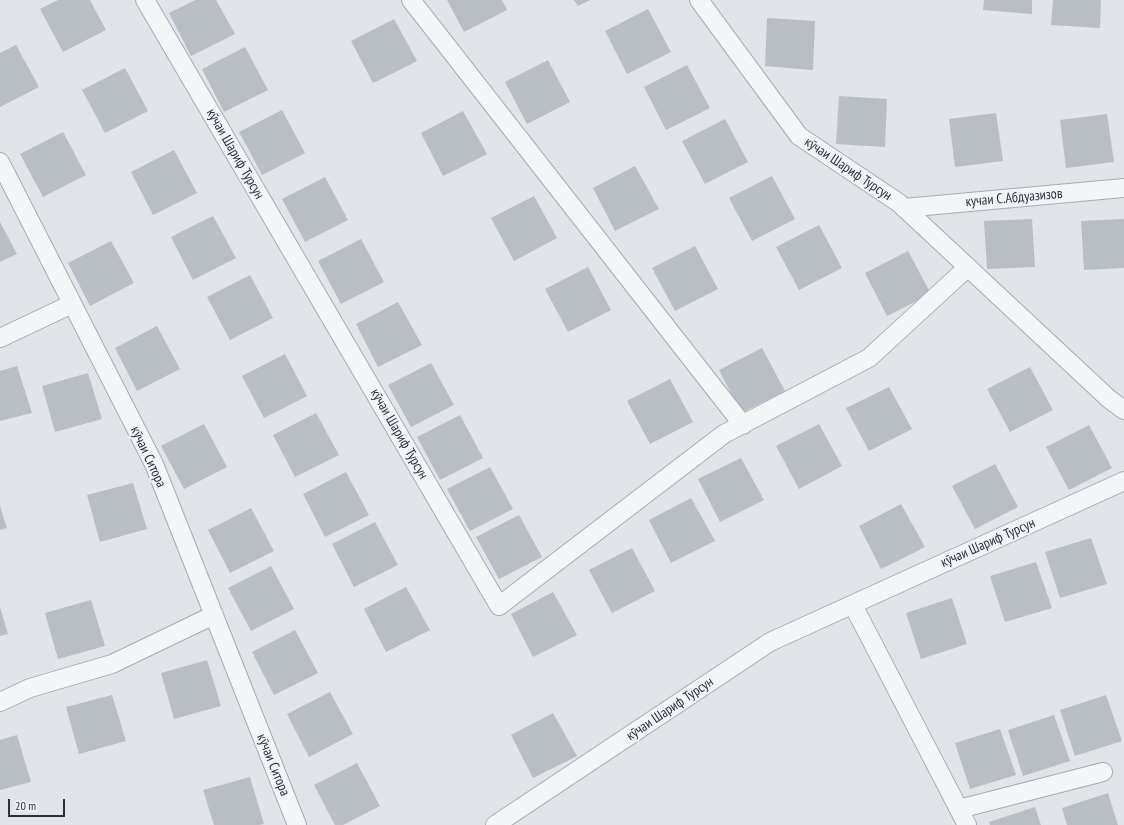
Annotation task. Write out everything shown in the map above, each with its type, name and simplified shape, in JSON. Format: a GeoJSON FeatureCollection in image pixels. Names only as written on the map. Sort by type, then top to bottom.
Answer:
{"type":"FeatureCollection","features":[{"type":"Feature","properties":{"kind":"street","name":"кӯчаи Шариф Турсун"},"geometry":{"type":"LineString","coordinates":[[145,0],[499,606],[724,434],[869,358],[968,267]]}},
{"type":"Feature","properties":{"kind":"street"},"geometry":{"type":"LineString","coordinates":[[411,0],[742,425]]}},
{"type":"Feature","properties":{"kind":"street","name":"кӯчаи Шариф Турсун"},"geometry":{"type":"LineString","coordinates":[[699,0],[799,136],[899,203],[1109,399],[1124,410]]}},
{"type":"Feature","properties":{"kind":"street","name":"кӯчаи Ситора"},"geometry":{"type":"LineString","coordinates":[[0,162],[154,464],[297,825]]}},
{"type":"Feature","properties":{"kind":"street","name":"кучаи С.Абдуазизов"},"geometry":{"type":"LineString","coordinates":[[904,208],[1124,188]]}},
{"type":"Feature","properties":{"kind":"street"},"geometry":{"type":"LineString","coordinates":[[0,338],[72,304]]}},
{"type":"Feature","properties":{"kind":"street","name":"кӯчаи Шариф Турсун"},"geometry":{"type":"LineString","coordinates":[[495,825],[770,642],[1124,481]]}},
{"type":"Feature","properties":{"kind":"street"},"geometry":{"type":"LineString","coordinates":[[853,604],[967,825]]}},
{"type":"Feature","properties":{"kind":"street"},"geometry":{"type":"LineString","coordinates":[[0,702],[30,688],[112,664],[214,615]]}},
{"type":"Feature","properties":{"kind":"street"},"geometry":{"type":"LineString","coordinates":[[959,808],[1103,772]]}},
{"type":"Feature","properties":{"kind":"building"},"geometry":{"type":"Polygon","coordinates":[[[58,0],[90,0],[106,30],[63,52],[40,9],[58,0]]]}},
{"type":"Feature","properties":{"kind":"building"},"geometry":{"type":"Polygon","coordinates":[[[195,0],[216,0],[235,34],[191,56],[169,13],[195,0]]]}},
{"type":"Feature","properties":{"kind":"building"},"geometry":{"type":"Polygon","coordinates":[[[447,0],[502,0],[507,10],[464,32],[447,0]]]}},
{"type":"Feature","properties":{"kind":"building"},"geometry":{"type":"Polygon","coordinates":[[[574,0],[590,0],[578,6],[574,0]]]}},
{"type":"Feature","properties":{"kind":"building"},"geometry":{"type":"Polygon","coordinates":[[[984,0],[1032,0],[1032,14],[983,10],[984,0]]]}},
{"type":"Feature","properties":{"kind":"building"},"geometry":{"type":"Polygon","coordinates":[[[1053,0],[1101,0],[1100,28],[1051,25],[1053,0]]]}},
{"type":"Feature","properties":{"kind":"building"},"geometry":{"type":"Polygon","coordinates":[[[648,9],[671,52],[627,74],[605,31],[648,9]]]}},
{"type":"Feature","properties":{"kind":"building"},"geometry":{"type":"Polygon","coordinates":[[[767,18],[815,21],[813,70],[765,66],[767,18]]]}},
{"type":"Feature","properties":{"kind":"building"},"geometry":{"type":"Polygon","coordinates":[[[394,19],[417,61],[373,83],[351,41],[394,19]]]}},
{"type":"Feature","properties":{"kind":"building"},"geometry":{"type":"Polygon","coordinates":[[[16,45],[39,87],[0,107],[0,53],[16,45]]]}},
{"type":"Feature","properties":{"kind":"building"},"geometry":{"type":"Polygon","coordinates":[[[245,47],[268,90],[224,112],[202,69],[245,47]]]}},
{"type":"Feature","properties":{"kind":"building"},"geometry":{"type":"Polygon","coordinates":[[[548,60],[570,102],[527,124],[505,82],[548,60]]]}},
{"type":"Feature","properties":{"kind":"building"},"geometry":{"type":"Polygon","coordinates":[[[687,65],[710,108],[666,130],[644,87],[687,65]]]}},
{"type":"Feature","properties":{"kind":"building"},"geometry":{"type":"Polygon","coordinates":[[[125,68],[148,111],[105,133],[82,90],[125,68]]]}},
{"type":"Feature","properties":{"kind":"building"},"geometry":{"type":"Polygon","coordinates":[[[839,96],[887,99],[885,147],[836,144],[839,96]]]}},
{"type":"Feature","properties":{"kind":"building"},"geometry":{"type":"Polygon","coordinates":[[[282,110],[305,153],[262,175],[239,132],[282,110]]]}},
{"type":"Feature","properties":{"kind":"building"},"geometry":{"type":"Polygon","coordinates":[[[463,111],[487,154],[443,176],[421,133],[463,111]]]}},
{"type":"Feature","properties":{"kind":"building"},"geometry":{"type":"Polygon","coordinates":[[[996,113],[1003,161],[955,167],[949,119],[996,113]]]}},
{"type":"Feature","properties":{"kind":"building"},"geometry":{"type":"Polygon","coordinates":[[[1107,114],[1114,162],[1066,168],[1060,120],[1107,114]]]}},
{"type":"Feature","properties":{"kind":"building"},"geometry":{"type":"Polygon","coordinates":[[[725,119],[748,162],[705,184],[682,141],[725,119]]]}},
{"type":"Feature","properties":{"kind":"building"},"geometry":{"type":"Polygon","coordinates":[[[63,132],[86,175],[43,197],[20,154],[63,132]]]}},
{"type":"Feature","properties":{"kind":"building"},"geometry":{"type":"Polygon","coordinates":[[[174,150],[197,193],[153,215],[131,172],[174,150]]]}},
{"type":"Feature","properties":{"kind":"building"},"geometry":{"type":"Polygon","coordinates":[[[635,166],[659,209],[615,231],[593,188],[635,166]]]}},
{"type":"Feature","properties":{"kind":"building"},"geometry":{"type":"Polygon","coordinates":[[[772,176],[795,219],[752,241],[729,198],[772,176]]]}},
{"type":"Feature","properties":{"kind":"building"},"geometry":{"type":"Polygon","coordinates":[[[325,177],[348,220],[305,242],[282,199],[325,177]]]}},
{"type":"Feature","properties":{"kind":"building"},"geometry":{"type":"Polygon","coordinates":[[[534,196],[557,238],[514,261],[491,218],[534,196]]]}},
{"type":"Feature","properties":{"kind":"building"},"geometry":{"type":"Polygon","coordinates":[[[213,216],[236,258],[193,280],[171,237],[213,216]]]}},
{"type":"Feature","properties":{"kind":"building"},"geometry":{"type":"Polygon","coordinates":[[[1032,219],[1035,267],[987,269],[984,221],[1032,219]]]}},
{"type":"Feature","properties":{"kind":"building"},"geometry":{"type":"Polygon","coordinates":[[[1124,219],[1124,268],[1084,270],[1081,221],[1124,219]]]}},
{"type":"Feature","properties":{"kind":"building"},"geometry":{"type":"Polygon","coordinates":[[[0,222],[17,254],[0,262],[0,222]]]}},
{"type":"Feature","properties":{"kind":"building"},"geometry":{"type":"Polygon","coordinates":[[[819,225],[842,268],[799,290],[776,247],[819,225]]]}},
{"type":"Feature","properties":{"kind":"building"},"geometry":{"type":"Polygon","coordinates":[[[361,239],[384,282],[341,304],[318,261],[361,239]]]}},
{"type":"Feature","properties":{"kind":"building"},"geometry":{"type":"Polygon","coordinates":[[[111,241],[134,283],[90,306],[68,263],[111,241]]]}},
{"type":"Feature","properties":{"kind":"building"},"geometry":{"type":"Polygon","coordinates":[[[695,246],[718,289],[675,311],[652,268],[695,246]]]}},
{"type":"Feature","properties":{"kind":"building"},"geometry":{"type":"Polygon","coordinates":[[[908,251],[931,294],[887,316],[865,273],[908,251]]]}},
{"type":"Feature","properties":{"kind":"building"},"geometry":{"type":"Polygon","coordinates":[[[588,267],[611,310],[568,332],[545,289],[588,267]]]}},
{"type":"Feature","properties":{"kind":"building"},"geometry":{"type":"Polygon","coordinates":[[[250,275],[273,318],[230,340],[207,297],[250,275]]]}},
{"type":"Feature","properties":{"kind":"building"},"geometry":{"type":"Polygon","coordinates":[[[398,302],[422,345],[378,367],[356,324],[398,302]]]}},
{"type":"Feature","properties":{"kind":"building"},"geometry":{"type":"Polygon","coordinates":[[[157,326],[180,369],[137,391],[115,348],[157,326]]]}},
{"type":"Feature","properties":{"kind":"building"},"geometry":{"type":"Polygon","coordinates":[[[762,348],[785,391],[741,413],[719,370],[762,348]]]}},
{"type":"Feature","properties":{"kind":"building"},"geometry":{"type":"Polygon","coordinates":[[[285,354],[307,396],[264,418],[242,376],[285,354]]]}},
{"type":"Feature","properties":{"kind":"building"},"geometry":{"type":"Polygon","coordinates":[[[431,363],[454,405],[411,427],[388,385],[431,363]]]}},
{"type":"Feature","properties":{"kind":"building"},"geometry":{"type":"Polygon","coordinates":[[[17,366],[32,413],[0,421],[0,371],[17,366]]]}},
{"type":"Feature","properties":{"kind":"building"},"geometry":{"type":"Polygon","coordinates":[[[1030,367],[1053,410],[1010,432],[987,389],[1030,367]]]}},
{"type":"Feature","properties":{"kind":"building"},"geometry":{"type":"Polygon","coordinates":[[[88,373],[102,419],[55,432],[42,386],[88,373]]]}},
{"type":"Feature","properties":{"kind":"building"},"geometry":{"type":"Polygon","coordinates":[[[670,379],[693,422],[650,444],[627,401],[670,379]]]}},
{"type":"Feature","properties":{"kind":"building"},"geometry":{"type":"Polygon","coordinates":[[[889,387],[912,429],[869,451],[846,408],[889,387]]]}},
{"type":"Feature","properties":{"kind":"building"},"geometry":{"type":"Polygon","coordinates":[[[316,413],[339,455],[295,477],[273,435],[316,413]]]}},
{"type":"Feature","properties":{"kind":"building"},"geometry":{"type":"Polygon","coordinates":[[[460,415],[483,458],[440,480],[417,437],[460,415]]]}},
{"type":"Feature","properties":{"kind":"building"},"geometry":{"type":"Polygon","coordinates":[[[204,424],[227,467],[184,489],[161,446],[204,424]]]}},
{"type":"Feature","properties":{"kind":"building"},"geometry":{"type":"Polygon","coordinates":[[[819,424],[842,466],[799,489],[776,446],[819,424]]]}},
{"type":"Feature","properties":{"kind":"building"},"geometry":{"type":"Polygon","coordinates":[[[1089,425],[1112,468],[1069,490],[1046,447],[1089,425]]]}},
{"type":"Feature","properties":{"kind":"building"},"geometry":{"type":"Polygon","coordinates":[[[741,458],[764,500],[720,522],[698,479],[741,458]]]}},
{"type":"Feature","properties":{"kind":"building"},"geometry":{"type":"Polygon","coordinates":[[[995,464],[1018,507],[975,529],[952,486],[995,464]]]}},
{"type":"Feature","properties":{"kind":"building"},"geometry":{"type":"Polygon","coordinates":[[[490,467],[513,509],[470,531],[447,489],[490,467]]]}},
{"type":"Feature","properties":{"kind":"building"},"geometry":{"type":"Polygon","coordinates":[[[346,472],[369,515],[325,537],[303,494],[346,472]]]}},
{"type":"Feature","properties":{"kind":"building"},"geometry":{"type":"Polygon","coordinates":[[[133,483],[147,529],[100,542],[87,495],[133,483]]]}},
{"type":"Feature","properties":{"kind":"building"},"geometry":{"type":"Polygon","coordinates":[[[691,498],[715,541],[671,563],[649,520],[691,498]]]}},
{"type":"Feature","properties":{"kind":"building"},"geometry":{"type":"Polygon","coordinates":[[[901,504],[925,547],[881,569],[859,526],[901,504]]]}},
{"type":"Feature","properties":{"kind":"building"},"geometry":{"type":"Polygon","coordinates":[[[0,506],[7,528],[0,530],[0,506]]]}},
{"type":"Feature","properties":{"kind":"building"},"geometry":{"type":"Polygon","coordinates":[[[251,508],[274,551],[230,573],[208,530],[251,508]]]}},
{"type":"Feature","properties":{"kind":"building"},"geometry":{"type":"Polygon","coordinates":[[[519,515],[542,557],[499,579],[476,537],[519,515]]]}},
{"type":"Feature","properties":{"kind":"building"},"geometry":{"type":"Polygon","coordinates":[[[375,522],[398,565],[354,587],[332,544],[375,522]]]}},
{"type":"Feature","properties":{"kind":"building"},"geometry":{"type":"Polygon","coordinates":[[[1091,538],[1107,584],[1060,598],[1045,552],[1091,538]]]}},
{"type":"Feature","properties":{"kind":"building"},"geometry":{"type":"Polygon","coordinates":[[[632,548],[655,591],[612,613],[589,570],[632,548]]]}},
{"type":"Feature","properties":{"kind":"building"},"geometry":{"type":"Polygon","coordinates":[[[1036,562],[1052,608],[1005,622],[990,576],[1036,562]]]}},
{"type":"Feature","properties":{"kind":"building"},"geometry":{"type":"Polygon","coordinates":[[[271,566],[294,609],[251,631],[228,588],[271,566]]]}},
{"type":"Feature","properties":{"kind":"building"},"geometry":{"type":"Polygon","coordinates":[[[406,587],[430,630],[386,652],[364,609],[406,587]]]}},
{"type":"Feature","properties":{"kind":"building"},"geometry":{"type":"Polygon","coordinates":[[[553,592],[577,635],[533,657],[511,614],[553,592]]]}},
{"type":"Feature","properties":{"kind":"building"},"geometry":{"type":"Polygon","coordinates":[[[952,598],[967,644],[921,659],[906,613],[952,598]]]}},
{"type":"Feature","properties":{"kind":"building"},"geometry":{"type":"Polygon","coordinates":[[[91,600],[105,646],[58,659],[45,613],[91,600]]]}},
{"type":"Feature","properties":{"kind":"building"},"geometry":{"type":"Polygon","coordinates":[[[0,607],[8,634],[0,636],[0,607]]]}},
{"type":"Feature","properties":{"kind":"building"},"geometry":{"type":"Polygon","coordinates":[[[295,630],[318,673],[274,695],[252,652],[295,630]]]}},
{"type":"Feature","properties":{"kind":"building"},"geometry":{"type":"Polygon","coordinates":[[[207,660],[221,706],[174,719],[161,673],[207,660]]]}},
{"type":"Feature","properties":{"kind":"building"},"geometry":{"type":"Polygon","coordinates":[[[330,692],[353,734],[309,757],[287,714],[330,692]]]}},
{"type":"Feature","properties":{"kind":"building"},"geometry":{"type":"Polygon","coordinates":[[[112,695],[126,741],[79,754],[66,707],[112,695]]]}},
{"type":"Feature","properties":{"kind":"building"},"geometry":{"type":"Polygon","coordinates":[[[1106,695],[1122,741],[1075,756],[1060,710],[1106,695]]]}},
{"type":"Feature","properties":{"kind":"building"},"geometry":{"type":"Polygon","coordinates":[[[553,713],[577,756],[533,778],[511,735],[553,713]]]}},
{"type":"Feature","properties":{"kind":"building"},"geometry":{"type":"Polygon","coordinates":[[[1054,715],[1070,761],[1023,776],[1008,730],[1054,715]]]}},
{"type":"Feature","properties":{"kind":"building"},"geometry":{"type":"Polygon","coordinates":[[[1000,729],[1016,775],[970,789],[955,743],[1000,729]]]}},
{"type":"Feature","properties":{"kind":"building"},"geometry":{"type":"Polygon","coordinates":[[[17,735],[31,782],[0,790],[0,740],[17,735]]]}},
{"type":"Feature","properties":{"kind":"building"},"geometry":{"type":"Polygon","coordinates":[[[357,763],[380,806],[343,825],[335,825],[314,785],[357,763]]]}},
{"type":"Feature","properties":{"kind":"building"},"geometry":{"type":"Polygon","coordinates":[[[250,777],[264,824],[214,825],[203,790],[250,777]]]}},
{"type":"Feature","properties":{"kind":"building"},"geometry":{"type":"Polygon","coordinates":[[[1108,793],[1118,825],[1067,825],[1062,808],[1108,793]]]}},
{"type":"Feature","properties":{"kind":"building"},"geometry":{"type":"Polygon","coordinates":[[[1035,807],[1041,825],[990,825],[989,822],[1035,807]]]}}]}
